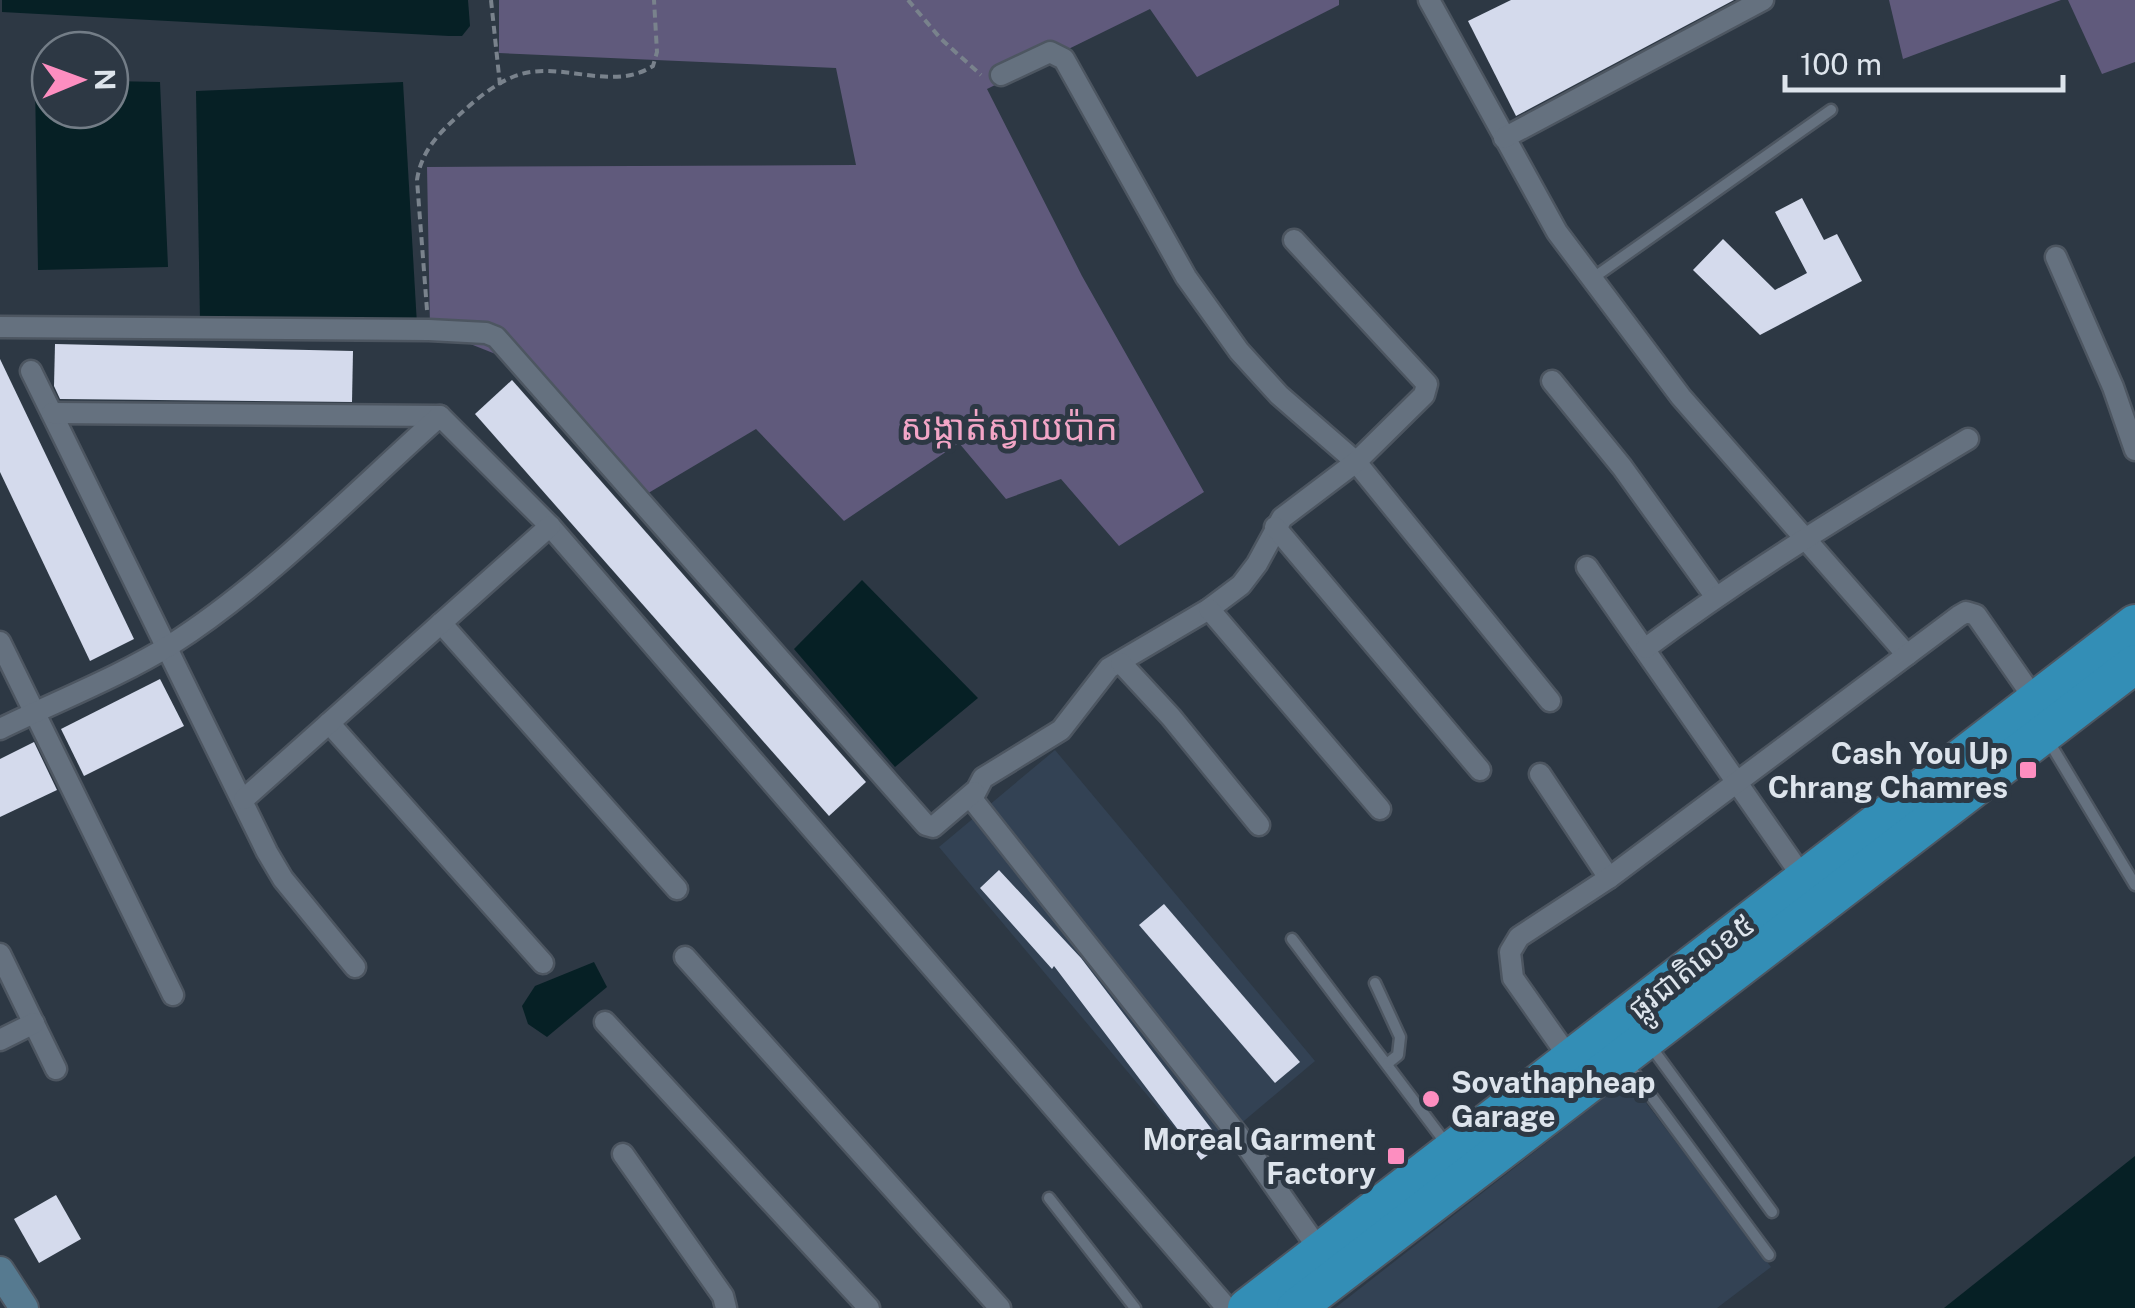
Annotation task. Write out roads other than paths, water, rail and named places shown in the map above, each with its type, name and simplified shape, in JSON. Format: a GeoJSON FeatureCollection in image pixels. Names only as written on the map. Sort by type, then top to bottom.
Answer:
{"type":"FeatureCollection","features":[{"type":"Feature","properties":{"kind":"highway","name":"ផ្លូវជាតិលេខ៥"},"geometry":{"type":"LineString","coordinates":[[1296,1308],[1389,1218],[1451,1150],[1558,1081],[1634,1048],[2040,717],[2135,624]]}},
{"type":"Feature","properties":{"kind":"highway","name":"ផ្លូវជាតិលេខ៥"},"geometry":{"type":"LineString","coordinates":[[1246,1308],[1320,1252],[1389,1218],[1804,879],[2040,717],[2135,664]]}},
{"type":"Feature","properties":{"kind":"street"},"geometry":{"type":"LineString","coordinates":[[1504,138],[1762,0]]}},
{"type":"Feature","properties":{"kind":"street"},"geometry":{"type":"LineString","coordinates":[[1438,3],[1504,138],[1557,232],[1681,397],[1907,656]]}},
{"type":"Feature","properties":{"kind":"street"},"geometry":{"type":"LineString","coordinates":[[990,75],[1050,52],[1064,58],[1186,278],[1239,351],[1279,395],[1356,462],[1550,701]]}},
{"type":"Feature","properties":{"kind":"street"},"geometry":{"type":"LineString","coordinates":[[1294,240],[1428,386],[1424,394],[1356,462],[1282,518],[1250,575],[1210,609],[1109,668],[1061,730],[982,778],[972,799],[1246,1146],[1320,1252]]}},
{"type":"Feature","properties":{"kind":"street"},"geometry":{"type":"LineString","coordinates":[[2056,258],[2113,387],[2135,450]]}},
{"type":"Feature","properties":{"kind":"street"},"geometry":{"type":"LineString","coordinates":[[0,327],[429,330],[486,334],[504,343],[926,825],[933,827],[974,792]]}},
{"type":"Feature","properties":{"kind":"street"},"geometry":{"type":"LineString","coordinates":[[31,371],[283,879],[355,967]]}},
{"type":"Feature","properties":{"kind":"street"},"geometry":{"type":"LineString","coordinates":[[1552,382],[1622,466],[1716,596]]}},
{"type":"Feature","properties":{"kind":"street"},"geometry":{"type":"LineString","coordinates":[[52,414],[440,416],[550,526],[1227,1308]]}},
{"type":"Feature","properties":{"kind":"street"},"geometry":{"type":"LineString","coordinates":[[0,729],[167,647],[246,589],[440,416]]}},
{"type":"Feature","properties":{"kind":"street"},"geometry":{"type":"LineString","coordinates":[[1646,648],[1802,539],[1968,439]]}},
{"type":"Feature","properties":{"kind":"street"},"geometry":{"type":"LineString","coordinates":[[244,800],[550,526]]}},
{"type":"Feature","properties":{"kind":"street"},"geometry":{"type":"LineString","coordinates":[[1275,527],[1480,770]]}},
{"type":"Feature","properties":{"kind":"street"},"geometry":{"type":"LineString","coordinates":[[1587,567],[1804,879]]}},
{"type":"Feature","properties":{"kind":"street"},"geometry":{"type":"LineString","coordinates":[[1210,609],[1380,809]]}},
{"type":"Feature","properties":{"kind":"street"},"geometry":{"type":"LineString","coordinates":[[1558,1081],[1513,978],[1510,952],[1518,937],[1609,878],[1966,612],[1976,615],[2040,717]]}},
{"type":"Feature","properties":{"kind":"street"},"geometry":{"type":"LineString","coordinates":[[441,623],[677,890]]}},
{"type":"Feature","properties":{"kind":"street"},"geometry":{"type":"LineString","coordinates":[[0,642],[173,995]]}},
{"type":"Feature","properties":{"kind":"street"},"geometry":{"type":"LineString","coordinates":[[1120,663],[1171,717],[1259,824]]}},
{"type":"Feature","properties":{"kind":"street"},"geometry":{"type":"LineString","coordinates":[[329,724],[543,964]]}},
{"type":"Feature","properties":{"kind":"street"},"geometry":{"type":"LineString","coordinates":[[1540,774],[1609,878]]}},
{"type":"Feature","properties":{"kind":"street"},"geometry":{"type":"LineString","coordinates":[[0,954],[56,1069]]}},
{"type":"Feature","properties":{"kind":"street"},"geometry":{"type":"LineString","coordinates":[[686,957],[1000,1308]]}},
{"type":"Feature","properties":{"kind":"street"},"geometry":{"type":"LineString","coordinates":[[605,1022],[869,1308]]}},
{"type":"Feature","properties":{"kind":"street"},"geometry":{"type":"LineString","coordinates":[[0,1040],[34,1023]]}},
{"type":"Feature","properties":{"kind":"street"},"geometry":{"type":"LineString","coordinates":[[623,1154],[723,1296],[726,1308]]}},
{"type":"Feature","properties":{"kind":"street"},"geometry":{"type":"LineString","coordinates":[[0,1270],[24,1308]]}},
{"type":"Feature","properties":{"kind":"lane"},"geometry":{"type":"LineString","coordinates":[[1592,279],[1831,110]]}},
{"type":"Feature","properties":{"kind":"lane"},"geometry":{"type":"LineString","coordinates":[[2040,717],[2135,885]]}},
{"type":"Feature","properties":{"kind":"lane"},"geometry":{"type":"LineString","coordinates":[[1292,939],[1451,1150]]}},
{"type":"Feature","properties":{"kind":"lane"},"geometry":{"type":"LineString","coordinates":[[1375,983],[1400,1037],[1398,1055],[1388,1063]]}},
{"type":"Feature","properties":{"kind":"lane"},"geometry":{"type":"LineString","coordinates":[[1634,1048],[1772,1212]]}},
{"type":"Feature","properties":{"kind":"lane"},"geometry":{"type":"LineString","coordinates":[[1634,1048],[1769,1256]]}},
{"type":"Feature","properties":{"kind":"lane"},"geometry":{"type":"LineString","coordinates":[[1050,1198],[1135,1308]]}},
{"type":"Feature","properties":{"kind":"place","name":"Cash You Up Chrang Chamres"},"geometry":{"type":"Point","coordinates":[2028,770]}},
{"type":"Feature","properties":{"kind":"place","name":"Sovathapheap Garage"},"geometry":{"type":"Point","coordinates":[1431,1099]}},
{"type":"Feature","properties":{"kind":"place","name":"Moreal Garment Factory"},"geometry":{"type":"Point","coordinates":[1396,1156]}},
{"type":"Feature","properties":{"kind":"district","name":"សង្កាត់ស្វាយប៉ាក"},"geometry":{"type":"Point","coordinates":[1009,427]}}]}
